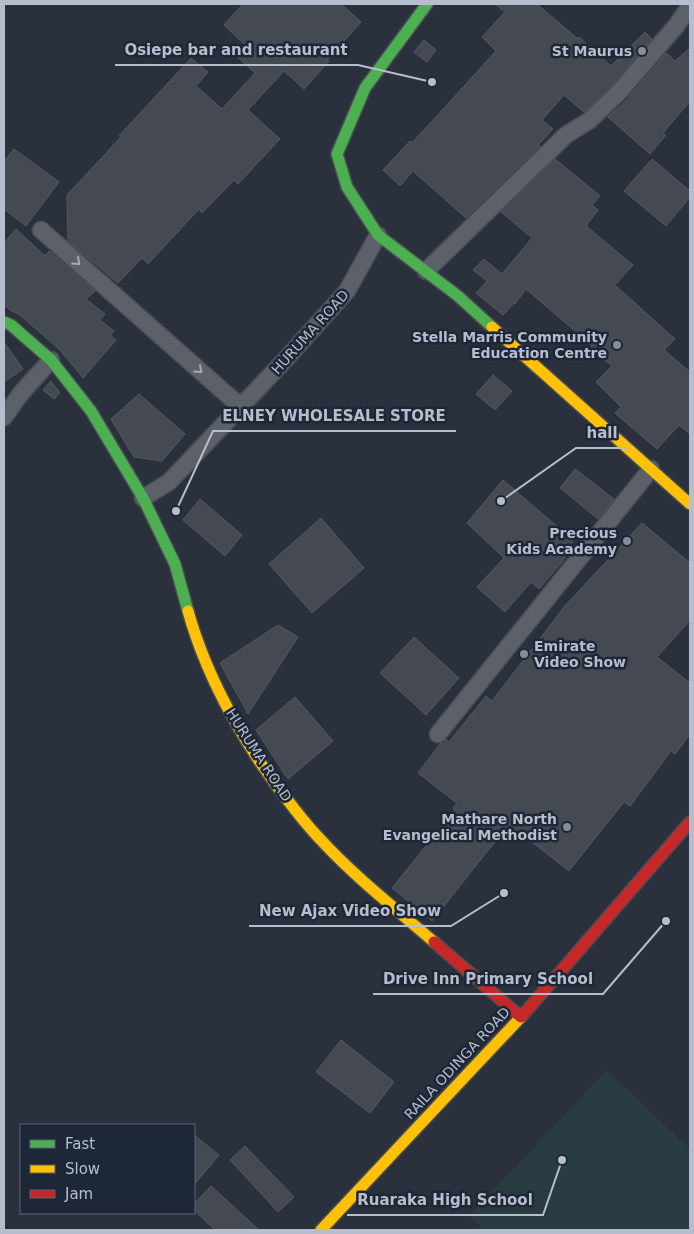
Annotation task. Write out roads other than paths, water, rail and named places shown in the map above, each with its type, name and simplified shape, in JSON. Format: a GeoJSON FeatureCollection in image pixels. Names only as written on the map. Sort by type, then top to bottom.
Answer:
{"type":"FeatureCollection","features":[{"type":"Feature","properties":{"kind":"street"},"geometry":{"type":"LineString","coordinates":[[427,4],[365,88],[337,154],[347,187],[378,234],[458,296],[690,504]]}},
{"type":"Feature","properties":{"kind":"street"},"geometry":{"type":"LineString","coordinates":[[426,271],[566,135],[590,120],[620,91],[676,26],[690,6]]}},
{"type":"Feature","properties":{"kind":"street"},"geometry":{"type":"LineString","coordinates":[[41,230],[241,407]]}},
{"type":"Feature","properties":{"kind":"street","name":"HURUMA ROAD"},"geometry":{"type":"LineString","coordinates":[[143,498],[169,482],[241,407],[347,291],[378,234]]}},
{"type":"Feature","properties":{"kind":"street","name":"HURUMA ROAD"},"geometry":{"type":"LineString","coordinates":[[4,322],[11,325],[51,360],[91,411],[143,498],[175,564],[190,618],[208,668],[242,733],[277,787],[320,840],[370,887],[521,1016]]}},
{"type":"Feature","properties":{"kind":"street"},"geometry":{"type":"LineString","coordinates":[[4,417],[22,392],[51,360]]}},
{"type":"Feature","properties":{"kind":"street"},"geometry":{"type":"LineString","coordinates":[[438,734],[650,469]]}},
{"type":"Feature","properties":{"kind":"street","name":"RAILA ODINGA ROAD"},"geometry":{"type":"LineString","coordinates":[[321,1230],[521,1016],[690,822]]}},
{"type":"Feature","properties":{"kind":"place","name":"St Maurus"},"geometry":{"type":"Point","coordinates":[642,51]}},
{"type":"Feature","properties":{"kind":"place","name":"Osiepe bar and restaurant"},"geometry":{"type":"Point","coordinates":[432,82]}},
{"type":"Feature","properties":{"kind":"place","name":"Stella Marris Community Education Centre"},"geometry":{"type":"Point","coordinates":[617,345]}},
{"type":"Feature","properties":{"kind":"place","name":"hall"},"geometry":{"type":"Point","coordinates":[501,501]}},
{"type":"Feature","properties":{"kind":"place","name":"ELNEY WHOLESALE STORE"},"geometry":{"type":"Point","coordinates":[176,511]}},
{"type":"Feature","properties":{"kind":"place","name":"Precious Kids Academy"},"geometry":{"type":"Point","coordinates":[627,541]}},
{"type":"Feature","properties":{"kind":"place","name":"Emirate Video Show"},"geometry":{"type":"Point","coordinates":[524,654]}},
{"type":"Feature","properties":{"kind":"place","name":"Mathare North Evangelical Methodist"},"geometry":{"type":"Point","coordinates":[567,827]}},
{"type":"Feature","properties":{"kind":"place","name":"New Ajax Video Show"},"geometry":{"type":"Point","coordinates":[504,893]}},
{"type":"Feature","properties":{"kind":"place","name":"Drive Inn Primary School"},"geometry":{"type":"Point","coordinates":[666,921]}},
{"type":"Feature","properties":{"kind":"place","name":"Ruaraka High School"},"geometry":{"type":"Point","coordinates":[562,1160]}}]}
